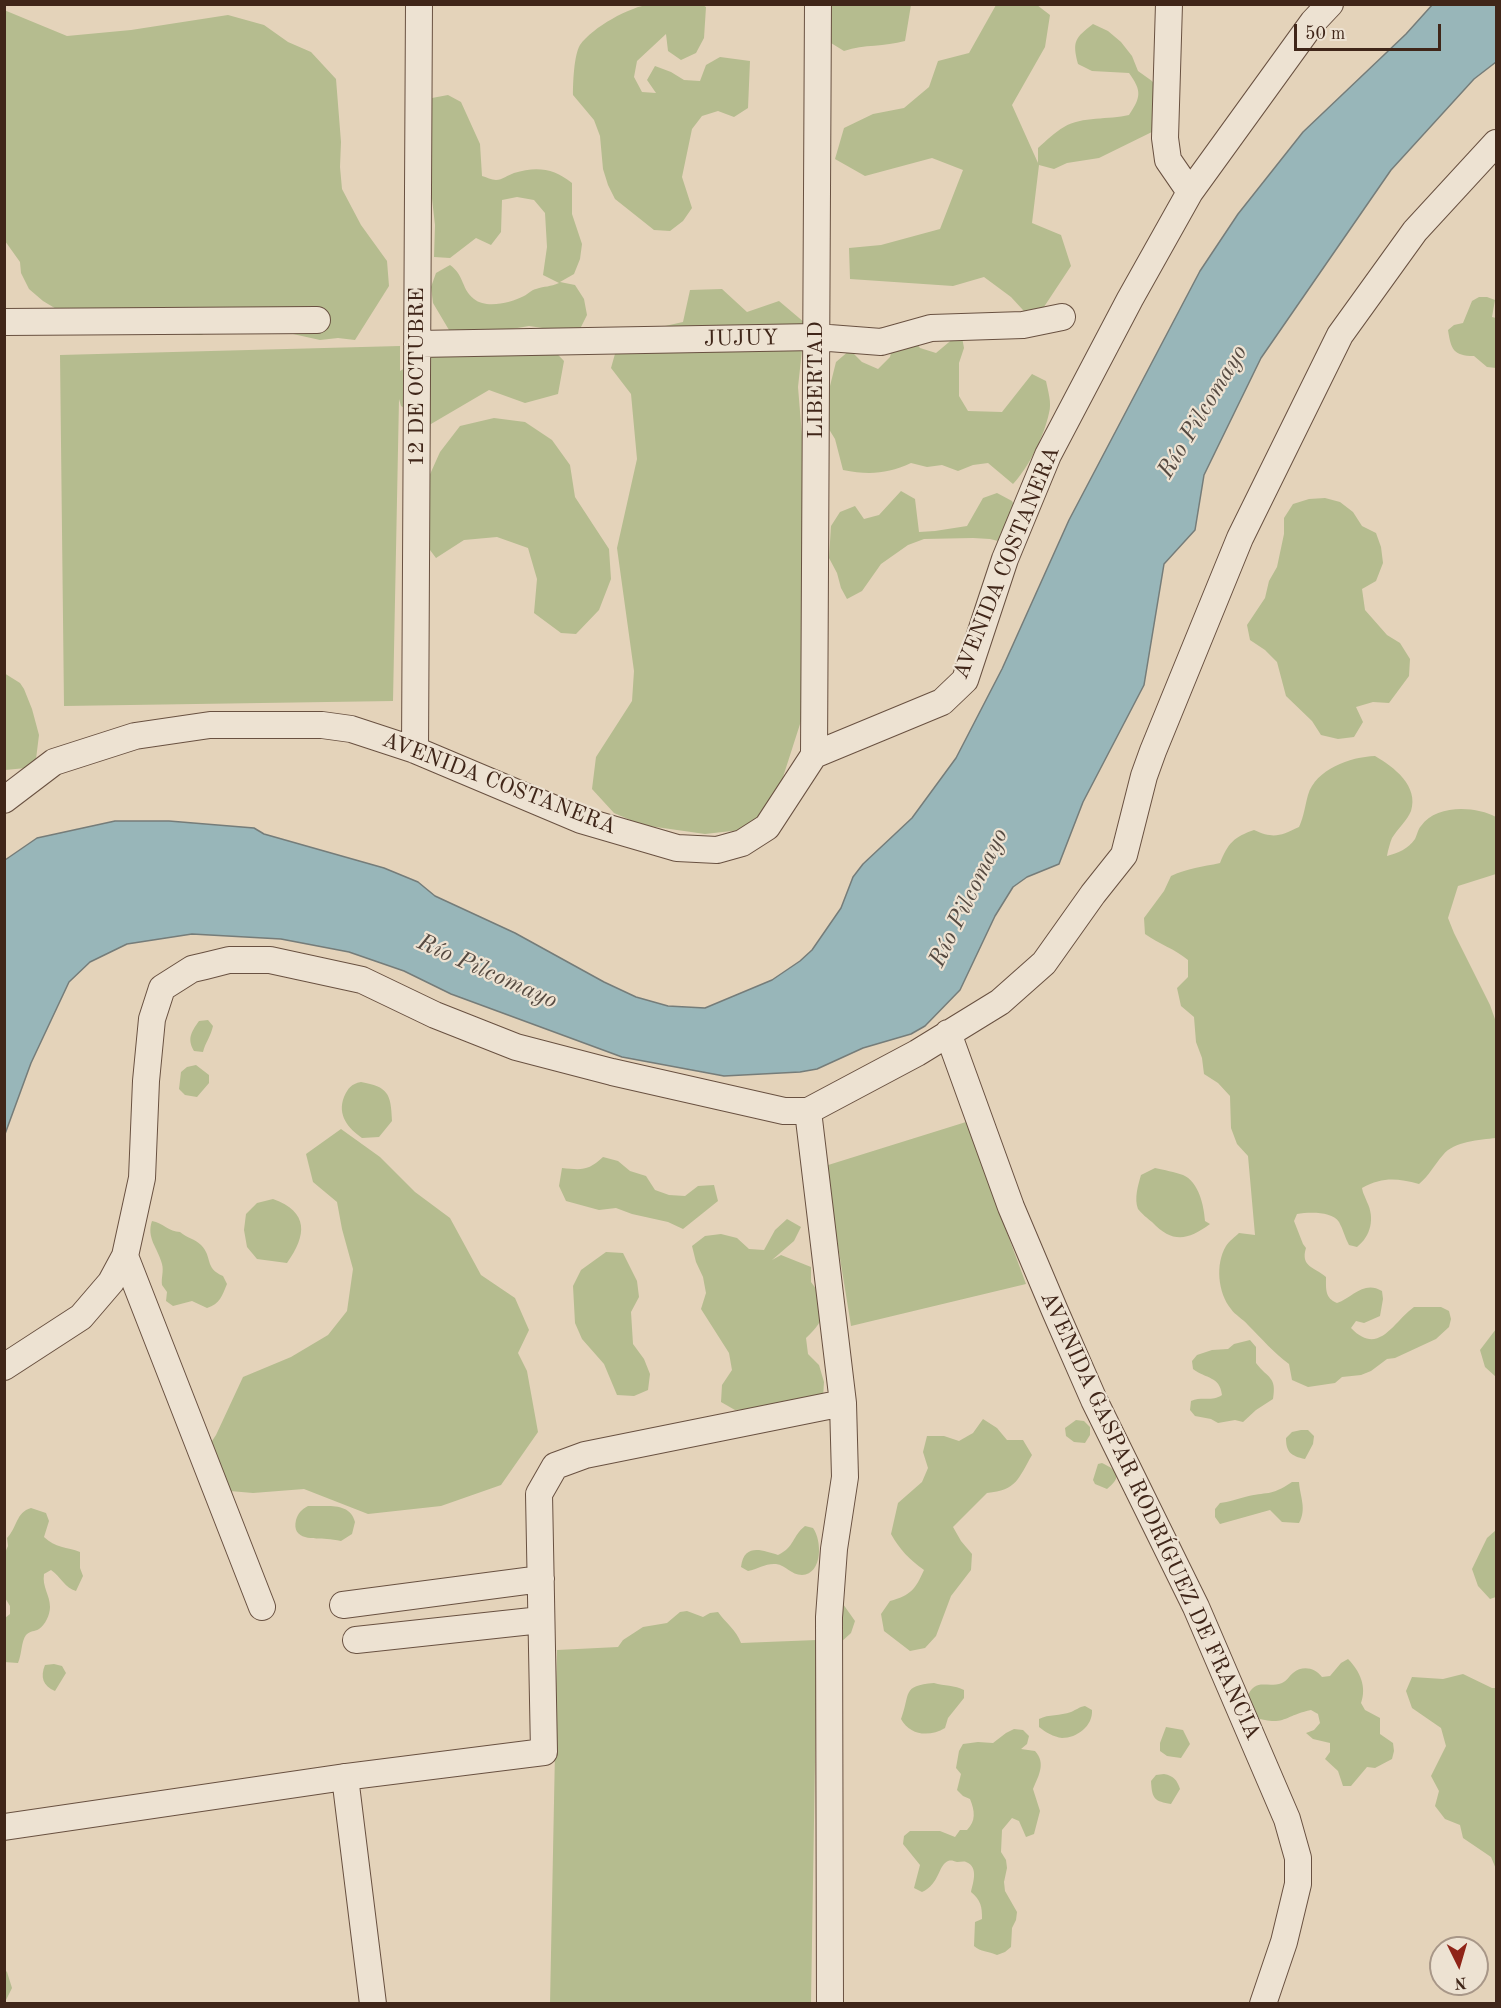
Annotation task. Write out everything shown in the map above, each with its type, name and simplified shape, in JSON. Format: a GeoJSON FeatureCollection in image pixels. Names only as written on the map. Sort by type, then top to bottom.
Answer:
{"type":"FeatureCollection","features":[{"type":"Feature","properties":{"kind":"street","name":"12 DE OCTUBRE"},"geometry":{"type":"LineString","coordinates":[[415,750],[419,4]]}},
{"type":"Feature","properties":{"kind":"street","name":"LIBERTAD"},"geometry":{"type":"LineString","coordinates":[[814,755],[818,4]]}},
{"type":"Feature","properties":{"kind":"street"},"geometry":{"type":"LineString","coordinates":[[1169,4],[1165,138],[1168,160],[1190,192]]}},
{"type":"Feature","properties":{"kind":"street","name":"AVENIDA COSTANERA"},"geometry":{"type":"LineString","coordinates":[[4,800],[54,762],[135,736],[210,725],[322,725],[351,729],[415,750],[580,820],[677,848],[717,850],[742,843],[768,827],[814,755],[942,702],[965,680],[1005,559],[1047,455],[1130,299],[1190,192],[1313,22],[1330,4]]}},
{"type":"Feature","properties":{"kind":"street"},"geometry":{"type":"LineString","coordinates":[[4,1367],[81,1317],[111,1282],[125,1256],[142,1178],[146,1081],[152,1019],[162,988],[192,969],[229,960],[270,960],[362,980],[435,1015],[516,1047],[612,1072],[784,1111],[808,1111],[827,1102],[916,1053],[1000,1002],[1044,963],[1124,855],[1144,776],[1153,751],[1240,538],[1340,335],[1415,231],[1497,143]]}},
{"type":"Feature","properties":{"kind":"street","name":"JUJUY"},"geometry":{"type":"LineString","coordinates":[[417,344],[816,337],[881,342],[931,328],[1023,325],[1062,317]]}},
{"type":"Feature","properties":{"kind":"street"},"geometry":{"type":"LineString","coordinates":[[4,322],[317,320]]}},
{"type":"Feature","properties":{"kind":"street","name":"AVENIDA GASPAR RODRÍGUEZ DE FRANCIA"},"geometry":{"type":"LineString","coordinates":[[948,1034],[1011,1207],[1055,1311],[1095,1400],[1196,1607],[1287,1819],[1298,1858],[1299,1884],[1284,1942],[1263,2004]]}},
{"type":"Feature","properties":{"kind":"street"},"geometry":{"type":"LineString","coordinates":[[808,1111],[843,1403],[844,1477],[834,1549],[829,1617],[830,2004]]}},
{"type":"Feature","properties":{"kind":"street"},"geometry":{"type":"LineString","coordinates":[[125,1256],[262,1607]]}},
{"type":"Feature","properties":{"kind":"street"},"geometry":{"type":"LineString","coordinates":[[4,1827],[345,1777],[544,1752],[539,1494],[555,1466],[585,1455],[843,1403]]}},
{"type":"Feature","properties":{"kind":"street"},"geometry":{"type":"LineString","coordinates":[[343,1605],[541,1579]]}},
{"type":"Feature","properties":{"kind":"street"},"geometry":{"type":"LineString","coordinates":[[356,1640],[541,1620]]}},
{"type":"Feature","properties":{"kind":"street"},"geometry":{"type":"LineString","coordinates":[[345,1777],[373,2004]]}},
{"type":"Feature","properties":{"kind":"green space"},"geometry":{"type":"Polygon","coordinates":[[[651,4],[678,6],[701,4],[706,7],[704,38],[696,53],[681,60],[668,51],[666,34],[637,61],[634,77],[642,92],[656,93],[647,80],[655,66],[684,80],[700,81],[706,65],[720,57],[750,61],[748,108],[734,117],[718,111],[702,116],[692,129],[682,177],[692,208],[683,221],[670,231],[654,230],[615,199],[608,185],[603,169],[600,136],[594,120],[573,95],[576,55],[580,45],[593,31],[632,9],[651,4]]]}},
{"type":"Feature","properties":{"kind":"green space"},"geometry":{"type":"Polygon","coordinates":[[[831,5],[911,5],[905,41],[844,51],[831,43],[831,5]]]}},
{"type":"Feature","properties":{"kind":"green space"},"geometry":{"type":"Polygon","coordinates":[[[996,5],[1037,5],[1050,15],[1045,47],[1012,105],[1038,163],[1038,148],[1061,129],[1079,121],[1129,115],[1138,99],[1138,89],[1129,73],[1092,71],[1078,64],[1076,41],[1093,24],[1108,31],[1121,42],[1132,56],[1138,71],[1152,81],[1162,95],[1158,129],[1099,158],[1067,163],[1054,169],[1039,165],[1032,223],[1061,235],[1071,266],[1034,322],[1011,297],[984,277],[953,286],[850,279],[849,248],[881,245],[940,229],[963,170],[932,158],[865,176],[835,159],[844,128],[873,114],[904,108],[929,87],[938,61],[969,53],[996,5]]]}},
{"type":"Feature","properties":{"kind":"green space"},"geometry":{"type":"Polygon","coordinates":[[[4,10],[67,36],[131,30],[228,15],[264,25],[288,42],[311,52],[336,79],[342,189],[361,225],[387,261],[389,286],[355,340],[338,338],[320,340],[284,332],[213,331],[201,335],[158,332],[68,316],[43,301],[29,289],[21,273],[20,262],[5,241],[4,10]]]}},
{"type":"Feature","properties":{"kind":"green space"},"geometry":{"type":"Polygon","coordinates":[[[448,95],[461,102],[480,144],[482,176],[498,180],[514,173],[537,169],[552,171],[572,183],[572,214],[582,244],[580,259],[574,274],[560,282],[575,285],[584,299],[587,315],[580,329],[563,331],[529,326],[465,337],[449,330],[433,303],[431,287],[436,273],[450,265],[455,269],[470,295],[485,304],[512,301],[534,290],[559,283],[543,275],[547,247],[545,213],[534,200],[517,197],[502,200],[501,232],[491,245],[476,238],[450,258],[434,257],[435,225],[422,111],[432,98],[448,95]]]}},
{"type":"Feature","properties":{"kind":"green space"},"geometry":{"type":"Polygon","coordinates":[[[722,289],[747,312],[779,301],[805,323],[798,387],[812,557],[803,626],[801,721],[767,827],[705,834],[642,825],[614,813],[592,789],[596,757],[632,701],[634,671],[617,548],[637,459],[631,394],[611,368],[620,336],[683,322],[690,290],[722,289]]]}},
{"type":"Feature","properties":{"kind":"green space"},"geometry":{"type":"Polygon","coordinates":[[[1479,297],[1495,300],[1492,317],[1496,318],[1496,368],[1487,367],[1474,356],[1457,353],[1450,342],[1448,330],[1454,325],[1463,323],[1472,301],[1479,297]]]}},
{"type":"Feature","properties":{"kind":"green space"},"geometry":{"type":"Polygon","coordinates":[[[961,332],[964,348],[959,363],[959,396],[968,411],[1002,412],[1032,374],[1046,381],[1050,405],[1047,422],[1040,441],[1019,477],[1013,484],[988,463],[973,465],[958,471],[942,465],[927,467],[911,463],[878,473],[843,470],[835,439],[827,426],[824,410],[836,362],[850,350],[862,362],[878,369],[890,357],[894,341],[910,335],[920,348],[936,353],[961,332]]]}},
{"type":"Feature","properties":{"kind":"green space"},"geometry":{"type":"Polygon","coordinates":[[[542,338],[564,361],[558,394],[525,403],[489,390],[431,424],[401,406],[399,399],[393,701],[64,706],[60,355],[400,346],[400,371],[422,358],[484,351],[542,338]]]}},
{"type":"Feature","properties":{"kind":"green space"},"geometry":{"type":"Polygon","coordinates":[[[494,418],[525,422],[552,440],[570,465],[575,497],[609,549],[611,579],[599,610],[576,634],[561,633],[534,613],[537,579],[528,548],[497,537],[464,540],[436,558],[427,546],[427,481],[440,452],[460,426],[494,418]]]}},
{"type":"Feature","properties":{"kind":"green space"},"geometry":{"type":"Polygon","coordinates":[[[901,491],[915,499],[919,532],[967,526],[983,498],[997,493],[1012,501],[1019,515],[1006,543],[973,538],[924,539],[908,545],[881,564],[862,591],[847,599],[829,558],[831,526],[840,512],[855,506],[864,519],[879,515],[901,491]]]}},
{"type":"Feature","properties":{"kind":"green space"},"geometry":{"type":"Polygon","coordinates":[[[1325,498],[1340,502],[1353,512],[1362,526],[1376,533],[1383,563],[1376,581],[1362,589],[1365,610],[1387,635],[1400,643],[1410,659],[1409,676],[1389,703],[1373,702],[1356,707],[1363,722],[1354,737],[1338,739],[1321,735],[1312,721],[1286,696],[1277,662],[1250,640],[1247,625],[1265,598],[1269,581],[1277,567],[1284,534],[1284,518],[1293,504],[1309,499],[1325,498]]]}},
{"type":"Feature","properties":{"kind":"green space"},"geometry":{"type":"Polygon","coordinates":[[[4,673],[20,683],[24,689],[39,735],[36,759],[26,768],[5,770],[4,673]]]}},
{"type":"Feature","properties":{"kind":"green space"},"geometry":{"type":"Polygon","coordinates":[[[1375,756],[1403,778],[1413,802],[1409,815],[1392,838],[1387,856],[1409,845],[1415,839],[1421,826],[1436,814],[1467,809],[1496,817],[1496,874],[1458,886],[1448,918],[1496,1022],[1496,1138],[1468,1142],[1448,1150],[1419,1184],[1390,1180],[1362,1188],[1371,1220],[1366,1238],[1357,1247],[1349,1245],[1336,1218],[1326,1214],[1297,1214],[1294,1221],[1306,1248],[1305,1259],[1310,1266],[1326,1277],[1326,1290],[1330,1299],[1337,1303],[1370,1287],[1382,1291],[1380,1316],[1364,1323],[1356,1321],[1351,1328],[1361,1336],[1370,1339],[1378,1338],[1414,1307],[1441,1307],[1449,1311],[1451,1319],[1449,1327],[1436,1339],[1395,1358],[1387,1359],[1371,1371],[1361,1375],[1342,1377],[1335,1383],[1308,1387],[1292,1380],[1289,1364],[1233,1311],[1223,1295],[1219,1270],[1226,1246],[1239,1233],[1255,1235],[1248,1156],[1237,1144],[1231,1128],[1230,1096],[1218,1083],[1204,1074],[1202,1058],[1196,1042],[1194,1017],[1181,1006],[1177,988],[1188,977],[1188,960],[1145,934],[1144,918],[1164,891],[1171,876],[1189,869],[1220,863],[1232,842],[1254,830],[1267,835],[1277,835],[1299,827],[1308,795],[1318,778],[1326,771],[1345,762],[1375,756]]]}},
{"type":"Feature","properties":{"kind":"green space"},"geometry":{"type":"Polygon","coordinates":[[[208,1020],[213,1026],[203,1052],[194,1051],[190,1039],[192,1032],[199,1021],[208,1020]]]}},
{"type":"Feature","properties":{"kind":"green space"},"geometry":{"type":"Polygon","coordinates":[[[196,1065],[209,1075],[209,1083],[197,1097],[185,1095],[179,1089],[181,1072],[187,1067],[196,1065]]]}},
{"type":"Feature","properties":{"kind":"green space"},"geometry":{"type":"Polygon","coordinates":[[[361,1082],[382,1089],[391,1104],[392,1121],[379,1137],[362,1138],[352,1130],[343,1115],[342,1104],[347,1091],[352,1085],[361,1082]]]}},
{"type":"Feature","properties":{"kind":"green space"},"geometry":{"type":"Polygon","coordinates":[[[966,1122],[1026,1284],[851,1326],[825,1166],[966,1122]]]}},
{"type":"Feature","properties":{"kind":"green space"},"geometry":{"type":"Polygon","coordinates":[[[341,1129],[380,1157],[415,1192],[450,1218],[481,1275],[515,1298],[529,1330],[518,1353],[527,1371],[538,1432],[501,1485],[441,1506],[368,1514],[304,1489],[253,1493],[218,1490],[196,1465],[216,1435],[243,1377],[291,1357],[328,1335],[347,1311],[353,1269],[337,1202],[313,1182],[306,1154],[341,1129]]]}},
{"type":"Feature","properties":{"kind":"green space"},"geometry":{"type":"Polygon","coordinates":[[[603,1157],[618,1161],[630,1171],[646,1176],[655,1190],[669,1195],[685,1196],[698,1186],[714,1185],[718,1201],[683,1229],[668,1222],[616,1208],[599,1210],[566,1201],[559,1186],[562,1168],[584,1168],[593,1165],[603,1157]]]}},
{"type":"Feature","properties":{"kind":"green space"},"geometry":{"type":"Polygon","coordinates":[[[1155,1168],[1183,1175],[1193,1183],[1200,1195],[1205,1221],[1210,1224],[1195,1234],[1174,1237],[1160,1229],[1138,1209],[1136,1201],[1141,1175],[1155,1168]]]}},
{"type":"Feature","properties":{"kind":"green space"},"geometry":{"type":"Polygon","coordinates":[[[273,1199],[285,1204],[293,1211],[301,1225],[298,1243],[287,1263],[257,1259],[247,1247],[244,1230],[246,1214],[257,1203],[273,1199]]]}},
{"type":"Feature","properties":{"kind":"green space"},"geometry":{"type":"Polygon","coordinates":[[[787,1219],[801,1227],[794,1241],[772,1260],[781,1255],[811,1267],[811,1282],[821,1298],[823,1312],[822,1318],[806,1338],[808,1354],[819,1365],[824,1382],[823,1398],[770,1408],[735,1410],[721,1402],[722,1385],[732,1370],[729,1353],[701,1309],[706,1293],[692,1246],[705,1236],[721,1234],[737,1238],[749,1249],[764,1250],[775,1230],[787,1219]]]}},
{"type":"Feature","properties":{"kind":"green space"},"geometry":{"type":"Polygon","coordinates":[[[152,1221],[180,1232],[205,1249],[211,1266],[223,1276],[227,1284],[215,1304],[207,1308],[192,1301],[173,1306],[166,1301],[167,1292],[162,1285],[162,1264],[150,1233],[152,1221]]]}},
{"type":"Feature","properties":{"kind":"green space"},"geometry":{"type":"Polygon","coordinates":[[[606,1252],[623,1253],[637,1281],[639,1297],[631,1312],[633,1344],[644,1359],[650,1374],[648,1390],[634,1396],[617,1395],[604,1364],[582,1339],[575,1323],[573,1286],[581,1270],[606,1252]]]}},
{"type":"Feature","properties":{"kind":"green space"},"geometry":{"type":"Polygon","coordinates":[[[1496,1329],[1496,1377],[1485,1367],[1480,1350],[1496,1329]]]}},
{"type":"Feature","properties":{"kind":"green space"},"geometry":{"type":"Polygon","coordinates":[[[1250,1340],[1256,1347],[1256,1363],[1273,1382],[1273,1399],[1243,1422],[1235,1420],[1218,1423],[1195,1416],[1190,1410],[1191,1401],[1222,1395],[1215,1381],[1193,1369],[1192,1361],[1197,1355],[1212,1350],[1228,1349],[1234,1344],[1250,1340]]]}},
{"type":"Feature","properties":{"kind":"green space"},"geometry":{"type":"Polygon","coordinates":[[[983,1419],[997,1428],[1007,1440],[1023,1440],[1032,1455],[1016,1482],[1005,1489],[987,1493],[953,1527],[972,1554],[971,1570],[951,1596],[936,1636],[925,1648],[910,1651],[884,1631],[881,1614],[890,1601],[912,1591],[924,1570],[905,1554],[891,1534],[898,1503],[922,1482],[928,1468],[923,1452],[927,1436],[944,1436],[959,1441],[973,1433],[983,1419]]]}},
{"type":"Feature","properties":{"kind":"green space"},"geometry":{"type":"Polygon","coordinates":[[[1076,1420],[1084,1421],[1090,1427],[1090,1435],[1085,1443],[1074,1442],[1066,1436],[1065,1428],[1076,1420]]]}},
{"type":"Feature","properties":{"kind":"green space"},"geometry":{"type":"Polygon","coordinates":[[[1308,1430],[1314,1436],[1313,1444],[1305,1459],[1290,1453],[1286,1443],[1286,1438],[1292,1432],[1308,1430]]]}},
{"type":"Feature","properties":{"kind":"green space"},"geometry":{"type":"Polygon","coordinates":[[[1102,1463],[1112,1469],[1116,1475],[1115,1481],[1107,1489],[1095,1484],[1093,1480],[1098,1464],[1102,1463]]]}},
{"type":"Feature","properties":{"kind":"green space"},"geometry":{"type":"Polygon","coordinates":[[[1292,1482],[1299,1482],[1303,1508],[1299,1523],[1282,1522],[1270,1510],[1220,1524],[1215,1517],[1215,1509],[1220,1503],[1273,1492],[1292,1482]]]}},
{"type":"Feature","properties":{"kind":"green space"},"geometry":{"type":"Polygon","coordinates":[[[308,1506],[336,1506],[348,1511],[355,1522],[352,1534],[341,1541],[300,1535],[295,1527],[296,1520],[300,1512],[308,1506]]]}},
{"type":"Feature","properties":{"kind":"green space"},"geometry":{"type":"Polygon","coordinates":[[[31,1508],[46,1513],[49,1521],[44,1537],[48,1541],[80,1552],[80,1568],[83,1576],[76,1591],[51,1570],[44,1574],[50,1607],[47,1619],[39,1629],[26,1635],[18,1663],[4,1662],[5,1618],[10,1614],[10,1606],[5,1598],[4,1555],[8,1546],[7,1538],[19,1517],[31,1508]]]}},
{"type":"Feature","properties":{"kind":"green space"},"geometry":{"type":"Polygon","coordinates":[[[805,1526],[813,1528],[819,1548],[817,1563],[809,1573],[798,1575],[776,1564],[748,1571],[741,1567],[743,1559],[750,1551],[760,1550],[778,1555],[784,1552],[805,1526]]]}},
{"type":"Feature","properties":{"kind":"green space"},"geometry":{"type":"Polygon","coordinates":[[[1496,1530],[1496,1597],[1490,1599],[1478,1586],[1472,1569],[1487,1538],[1496,1530]]]}},
{"type":"Feature","properties":{"kind":"green space"},"geometry":{"type":"Polygon","coordinates":[[[835,1603],[843,1604],[855,1621],[851,1633],[840,1643],[835,1603]]]}},
{"type":"Feature","properties":{"kind":"green space"},"geometry":{"type":"Polygon","coordinates":[[[687,1611],[703,1617],[718,1612],[741,1643],[817,1640],[811,2003],[550,2004],[557,1650],[618,1647],[623,1640],[643,1627],[667,1623],[680,1612],[687,1611]]]}},
{"type":"Feature","properties":{"kind":"green space"},"geometry":{"type":"Polygon","coordinates":[[[1348,1659],[1356,1669],[1363,1685],[1361,1703],[1365,1710],[1380,1718],[1380,1734],[1393,1743],[1394,1751],[1392,1759],[1375,1768],[1367,1767],[1351,1786],[1343,1786],[1338,1771],[1325,1759],[1330,1752],[1330,1743],[1313,1739],[1306,1733],[1314,1730],[1320,1723],[1318,1714],[1311,1710],[1284,1720],[1264,1720],[1253,1717],[1246,1699],[1257,1685],[1282,1683],[1301,1669],[1312,1670],[1322,1677],[1330,1676],[1341,1663],[1348,1659]]]}},
{"type":"Feature","properties":{"kind":"green space"},"geometry":{"type":"Polygon","coordinates":[[[45,1665],[62,1666],[66,1673],[55,1691],[45,1684],[43,1677],[45,1665]]]}},
{"type":"Feature","properties":{"kind":"green space"},"geometry":{"type":"Polygon","coordinates":[[[1463,1674],[1496,1688],[1496,1869],[1491,1857],[1463,1838],[1460,1825],[1445,1819],[1435,1806],[1439,1791],[1431,1776],[1446,1746],[1441,1728],[1412,1708],[1406,1691],[1412,1677],[1443,1679],[1463,1674]]]}},
{"type":"Feature","properties":{"kind":"green space"},"geometry":{"type":"Polygon","coordinates":[[[934,1683],[964,1690],[964,1698],[948,1718],[945,1728],[927,1734],[915,1732],[901,1719],[909,1692],[916,1686],[934,1683]]]}},
{"type":"Feature","properties":{"kind":"green space"},"geometry":{"type":"Polygon","coordinates":[[[1085,1706],[1092,1710],[1090,1721],[1083,1730],[1073,1736],[1062,1738],[1039,1727],[1039,1719],[1071,1712],[1085,1706]]]}},
{"type":"Feature","properties":{"kind":"green space"},"geometry":{"type":"Polygon","coordinates":[[[1166,1727],[1183,1730],[1190,1744],[1181,1758],[1167,1756],[1160,1751],[1160,1743],[1166,1727]]]}},
{"type":"Feature","properties":{"kind":"green space"},"geometry":{"type":"Polygon","coordinates":[[[1014,1729],[1023,1730],[1029,1736],[1027,1744],[1021,1749],[1035,1751],[1040,1760],[1041,1765],[1033,1789],[1040,1811],[1034,1834],[1026,1837],[1019,1821],[1012,1818],[1002,1830],[1001,1852],[1006,1860],[1007,1868],[1005,1891],[1017,1912],[1012,1928],[1011,1947],[997,1955],[974,1946],[975,1922],[982,1919],[982,1915],[979,1901],[971,1892],[974,1871],[970,1864],[948,1861],[942,1866],[936,1880],[922,1892],[914,1888],[920,1865],[903,1844],[904,1836],[910,1831],[940,1831],[955,1837],[960,1830],[967,1830],[972,1823],[974,1812],[970,1799],[957,1790],[961,1774],[956,1768],[959,1751],[963,1744],[993,1743],[1014,1729]]]}},
{"type":"Feature","properties":{"kind":"green space"},"geometry":{"type":"Polygon","coordinates":[[[1164,1774],[1175,1779],[1180,1789],[1171,1804],[1155,1799],[1152,1792],[1151,1781],[1156,1775],[1164,1774]]]}},
{"type":"Feature","properties":{"kind":"green space"},"geometry":{"type":"Polygon","coordinates":[[[5,1970],[12,1988],[5,2002],[5,1970]]]}},
{"type":"Feature","properties":{"kind":"water","name":"Río Pilcomayo"},"geometry":{"type":"Polygon","coordinates":[[[1433,4],[1496,5],[1496,62],[1474,79],[1391,170],[1261,358],[1204,475],[1195,530],[1164,564],[1144,685],[1083,802],[1059,864],[1027,877],[1013,887],[995,916],[960,990],[925,1026],[911,1034],[863,1048],[817,1069],[724,1076],[622,1057],[451,994],[404,971],[349,952],[281,939],[192,934],[127,944],[90,962],[69,982],[31,1063],[5,1134],[5,860],[37,838],[115,821],[169,821],[254,828],[264,834],[384,868],[418,882],[435,896],[515,933],[604,982],[636,997],[668,1006],[705,1008],[772,980],[800,961],[812,950],[841,908],[853,877],[863,864],[912,818],[956,758],[1002,669],[1069,520],[1200,271],[1238,214],[1303,132],[1406,34],[1433,4]]]}}]}
